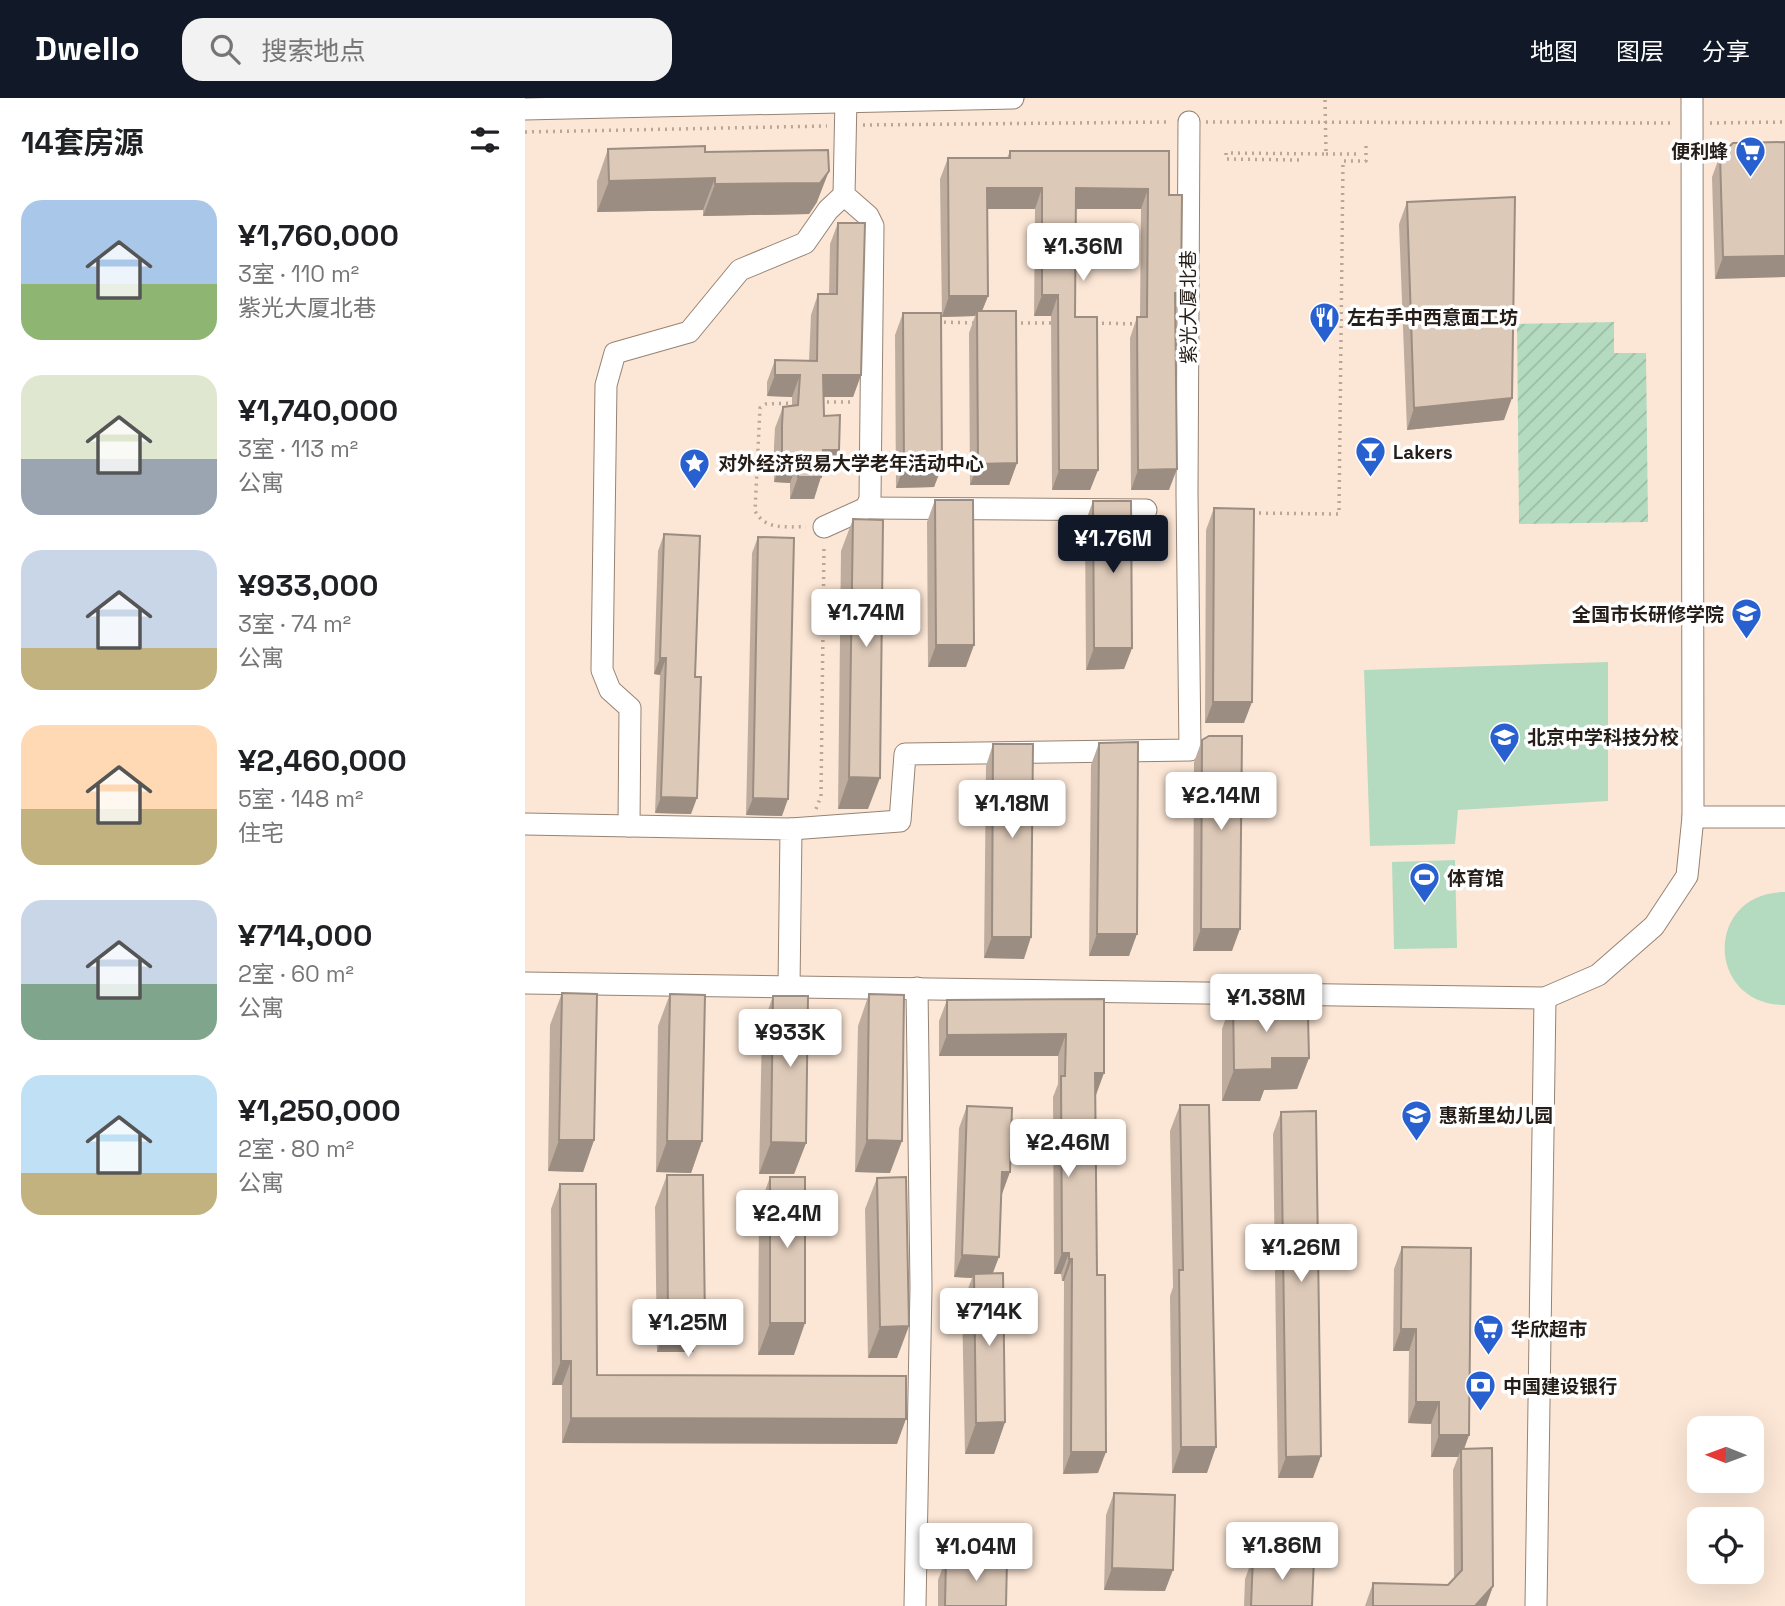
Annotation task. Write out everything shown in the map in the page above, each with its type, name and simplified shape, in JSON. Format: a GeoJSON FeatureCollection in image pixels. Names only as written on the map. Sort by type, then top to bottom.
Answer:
{"type":"FeatureCollection","features":[{"type":"Feature","properties":{"kind":"street"},"geometry":{"type":"LineString","coordinates":[[525,108],[846,99],[1013,98]]}},
{"type":"Feature","properties":{"kind":"street"},"geometry":{"type":"LineString","coordinates":[[525,983],[1545,998],[1598,975],[1654,926],[1687,876],[1693,817],[1692,98]]}},
{"type":"Feature","properties":{"kind":"street"},"geometry":{"type":"LineString","coordinates":[[629,826],[629,708],[610,690],[602,670],[606,385],[615,353],[689,332],[740,270],[805,243],[828,209],[844,195],[846,99]]}},
{"type":"Feature","properties":{"kind":"street","name":"紫光大厦北巷"},"geometry":{"type":"LineString","coordinates":[[791,829],[900,821],[905,754],[1190,750],[1187,493],[1189,122]]}},
{"type":"Feature","properties":{"kind":"street"},"geometry":{"type":"LineString","coordinates":[[844,195],[868,216],[873,226],[870,499],[866,508]]}},
{"type":"Feature","properties":{"kind":"street"},"geometry":{"type":"LineString","coordinates":[[824,527],[866,508],[1146,510]]}},
{"type":"Feature","properties":{"kind":"street"},"geometry":{"type":"LineString","coordinates":[[1693,817],[1785,817]]}},
{"type":"Feature","properties":{"kind":"street"},"geometry":{"type":"LineString","coordinates":[[525,824],[791,829],[789,987]]}},
{"type":"Feature","properties":{"kind":"street"},"geometry":{"type":"LineString","coordinates":[[915,1606],[921,1287],[917,988]]}},
{"type":"Feature","properties":{"kind":"street"},"geometry":{"type":"LineString","coordinates":[[1536,1606],[1545,998]]}},
{"type":"Feature","properties":{"kind":"path"},"geometry":{"type":"LineString","coordinates":[[1325,98],[1326,154]]}},
{"type":"Feature","properties":{"kind":"path"},"geometry":{"type":"LineString","coordinates":[[525,132],[845,125],[1785,121]]}},
{"type":"Feature","properties":{"kind":"path"},"geometry":{"type":"LineString","coordinates":[[1243,513],[1339,514],[1343,161],[1366,161],[1366,143]]}},
{"type":"Feature","properties":{"kind":"path"},"geometry":{"type":"LineString","coordinates":[[1299,160],[1226,159],[1226,153],[1357,154]]}},
{"type":"Feature","properties":{"kind":"path"},"geometry":{"type":"LineString","coordinates":[[926,322],[980,323]]}},
{"type":"Feature","properties":{"kind":"path"},"geometry":{"type":"LineString","coordinates":[[1007,323],[1061,323]]}},
{"type":"Feature","properties":{"kind":"path"},"geometry":{"type":"LineString","coordinates":[[1088,323],[1142,324]]}},
{"type":"Feature","properties":{"kind":"path"},"geometry":{"type":"LineString","coordinates":[[813,402],[855,402],[871,393]]}},
{"type":"Feature","properties":{"kind":"path"},"geometry":{"type":"LineString","coordinates":[[791,829],[806,823],[821,796],[824,527],[768,526],[761,523],[755,511],[760,408],[766,404],[802,403]]}},
{"type":"Feature","properties":{"kind":"green space"},"geometry":{"type":"Polygon","coordinates":[[[1614,322],[1614,353],[1646,353],[1648,522],[1519,524],[1517,324],[1614,322]]]}},
{"type":"Feature","properties":{"kind":"green space"},"geometry":{"type":"Polygon","coordinates":[[[1608,662],[1608,801],[1458,810],[1455,844],[1370,846],[1364,670],[1608,662]]]}},
{"type":"Feature","properties":{"kind":"green space","name":"体育馆"},"geometry":{"type":"Polygon","coordinates":[[[1455,860],[1457,948],[1394,949],[1392,862],[1455,860]]]}},
{"type":"Feature","properties":{"kind":"green space"},"geometry":{"type":"Polygon","coordinates":[[[1785,892],[1785,1005],[1759,1000],[1740,987],[1728,969],[1725,949],[1728,928],[1740,910],[1758,897],[1785,892]]]}},
{"type":"Feature","properties":{"kind":"building"},"geometry":{"type":"Polygon","coordinates":[[[1785,142],[1785,256],[1723,257],[1720,155],[1733,143],[1785,142]]]}},
{"type":"Feature","properties":{"kind":"building"},"geometry":{"type":"Polygon","coordinates":[[[705,146],[705,152],[828,150],[829,171],[820,183],[715,184],[715,178],[609,181],[608,149],[705,146]]]}},
{"type":"Feature","properties":{"kind":"building"},"geometry":{"type":"Polygon","coordinates":[[[1010,151],[1169,151],[1169,195],[1182,195],[1181,293],[1175,293],[1177,469],[1138,470],[1137,317],[1147,317],[1148,189],[1076,188],[1075,317],[1097,317],[1098,470],[1059,470],[1058,295],[1042,295],[1042,188],[987,188],[988,296],[949,296],[948,158],[1010,158],[1010,151]]]}},
{"type":"Feature","properties":{"kind":"building"},"geometry":{"type":"Polygon","coordinates":[[[1515,197],[1512,398],[1414,408],[1407,202],[1515,197]]]}},
{"type":"Feature","properties":{"kind":"building"},"geometry":{"type":"Polygon","coordinates":[[[838,223],[865,223],[861,375],[823,375],[824,416],[840,415],[839,450],[823,450],[821,477],[798,477],[798,461],[782,461],[782,425],[783,407],[798,405],[800,375],[775,375],[775,360],[817,361],[818,294],[837,294],[838,223]]]}},
{"type":"Feature","properties":{"kind":"building"},"geometry":{"type":"Polygon","coordinates":[[[977,311],[1016,311],[1017,463],[978,464],[977,311]]]}},
{"type":"Feature","properties":{"kind":"building"},"geometry":{"type":"Polygon","coordinates":[[[903,313],[941,313],[942,466],[904,466],[903,313]]]}},
{"type":"Feature","properties":{"kind":"building"},"geometry":{"type":"Polygon","coordinates":[[[935,500],[973,500],[974,645],[936,645],[935,500]]]}},
{"type":"Feature","properties":{"kind":"building"},"geometry":{"type":"Polygon","coordinates":[[[1093,501],[1131,501],[1132,648],[1094,648],[1093,501]]]}},
{"type":"Feature","properties":{"kind":"building"},"geometry":{"type":"Polygon","coordinates":[[[1214,508],[1254,509],[1252,702],[1213,702],[1214,508]]]}},
{"type":"Feature","properties":{"kind":"building"},"geometry":{"type":"Polygon","coordinates":[[[853,519],[883,520],[880,778],[849,777],[853,519]]]}},
{"type":"Feature","properties":{"kind":"building"},"geometry":{"type":"Polygon","coordinates":[[[664,534],[700,536],[695,677],[701,677],[697,798],[661,797],[666,658],[660,658],[664,534]]]}},
{"type":"Feature","properties":{"kind":"building"},"geometry":{"type":"Polygon","coordinates":[[[758,537],[794,538],[788,799],[753,798],[758,537]]]}},
{"type":"Feature","properties":{"kind":"building"},"geometry":{"type":"Polygon","coordinates":[[[1209,736],[1242,736],[1240,929],[1201,929],[1202,740],[1209,736]]]}},
{"type":"Feature","properties":{"kind":"building"},"geometry":{"type":"Polygon","coordinates":[[[1138,742],[1137,934],[1097,934],[1099,743],[1138,742]]]}},
{"type":"Feature","properties":{"kind":"building"},"geometry":{"type":"Polygon","coordinates":[[[993,744],[1033,744],[1031,937],[992,937],[993,744]]]}},
{"type":"Feature","properties":{"kind":"building"},"geometry":{"type":"Polygon","coordinates":[[[562,993],[597,994],[594,1140],[559,1140],[562,993]]]}},
{"type":"Feature","properties":{"kind":"building"},"geometry":{"type":"Polygon","coordinates":[[[670,994],[705,995],[702,1141],[667,1141],[670,994]]]}},
{"type":"Feature","properties":{"kind":"building"},"geometry":{"type":"Polygon","coordinates":[[[869,994],[904,995],[902,1141],[867,1140],[869,994]]]}},
{"type":"Feature","properties":{"kind":"building"},"geometry":{"type":"Polygon","coordinates":[[[773,996],[808,996],[806,1143],[771,1142],[773,996]]]}},
{"type":"Feature","properties":{"kind":"building"},"geometry":{"type":"Polygon","coordinates":[[[1275,997],[1275,1015],[1308,1015],[1309,1058],[1272,1058],[1272,1069],[1234,1070],[1233,998],[1275,997]]]}},
{"type":"Feature","properties":{"kind":"building"},"geometry":{"type":"Polygon","coordinates":[[[1104,999],[1104,1073],[1095,1073],[1097,1275],[1105,1275],[1106,1452],[1071,1452],[1072,1259],[1069,1259],[1069,1253],[1062,1253],[1061,1076],[1065,1076],[1066,1034],[947,1035],[947,1000],[1104,999]]]}},
{"type":"Feature","properties":{"kind":"building"},"geometry":{"type":"Polygon","coordinates":[[[1180,1105],[1209,1105],[1216,1447],[1181,1447],[1179,1270],[1183,1270],[1180,1105]]]}},
{"type":"Feature","properties":{"kind":"building"},"geometry":{"type":"Polygon","coordinates":[[[967,1106],[1012,1108],[1010,1172],[1002,1172],[999,1257],[962,1255],[967,1106]]]}},
{"type":"Feature","properties":{"kind":"building"},"geometry":{"type":"Polygon","coordinates":[[[1316,1111],[1321,1456],[1286,1457],[1281,1112],[1316,1111]]]}},
{"type":"Feature","properties":{"kind":"building"},"geometry":{"type":"Polygon","coordinates":[[[667,1175],[703,1175],[705,1321],[668,1321],[667,1175]]]}},
{"type":"Feature","properties":{"kind":"building"},"geometry":{"type":"Polygon","coordinates":[[[770,1177],[805,1177],[805,1323],[770,1323],[770,1177]]]}},
{"type":"Feature","properties":{"kind":"building"},"geometry":{"type":"Polygon","coordinates":[[[906,1177],[909,1326],[880,1327],[877,1178],[906,1177]]]}},
{"type":"Feature","properties":{"kind":"building"},"geometry":{"type":"Polygon","coordinates":[[[560,1184],[596,1184],[597,1375],[906,1376],[906,1419],[571,1418],[571,1361],[561,1361],[560,1184]]]}},
{"type":"Feature","properties":{"kind":"building"},"geometry":{"type":"Polygon","coordinates":[[[1402,1247],[1471,1248],[1469,1435],[1439,1435],[1439,1402],[1416,1402],[1416,1329],[1401,1329],[1402,1247]]]}},
{"type":"Feature","properties":{"kind":"building"},"geometry":{"type":"Polygon","coordinates":[[[1003,1273],[1005,1422],[976,1423],[974,1274],[1003,1273]]]}},
{"type":"Feature","properties":{"kind":"building"},"geometry":{"type":"Polygon","coordinates":[[[1492,1448],[1493,1586],[1475,1606],[1373,1606],[1373,1583],[1448,1585],[1462,1570],[1461,1449],[1492,1448]]]}},
{"type":"Feature","properties":{"kind":"building"},"geometry":{"type":"Polygon","coordinates":[[[1114,1493],[1175,1495],[1173,1570],[1112,1568],[1114,1493]]]}},
{"type":"Feature","properties":{"kind":"building"},"geometry":{"type":"Polygon","coordinates":[[[1253,1557],[1314,1558],[1312,1606],[1251,1606],[1253,1557]]]}},
{"type":"Feature","properties":{"kind":"building"},"geometry":{"type":"Polygon","coordinates":[[[946,1559],[1007,1560],[1006,1606],[945,1606],[946,1559]]]}},
{"type":"Feature","properties":{"kind":"place","name":"便利蜂"},"geometry":{"type":"Point","coordinates":[1751,178]}},
{"type":"Feature","properties":{"kind":"place","name":"左右手中西意面工坊"},"geometry":{"type":"Point","coordinates":[1324,344]}},
{"type":"Feature","properties":{"kind":"place","name":"Lakers"},"geometry":{"type":"Point","coordinates":[1370,479]}},
{"type":"Feature","properties":{"kind":"place","name":"对外经济贸易大学老年活动中心"},"geometry":{"type":"Point","coordinates":[695,490]}},
{"type":"Feature","properties":{"kind":"place","name":"全国市长研修学院"},"geometry":{"type":"Point","coordinates":[1747,641]}},
{"type":"Feature","properties":{"kind":"place","name":"北京中学科技分校"},"geometry":{"type":"Point","coordinates":[1504,764]}},
{"type":"Feature","properties":{"kind":"place","name":"体育馆"},"geometry":{"type":"Point","coordinates":[1424,905]}},
{"type":"Feature","properties":{"kind":"place","name":"惠新里幼儿园"},"geometry":{"type":"Point","coordinates":[1416,1142]}},
{"type":"Feature","properties":{"kind":"place","name":"华欣超市"},"geometry":{"type":"Point","coordinates":[1488,1356]}},
{"type":"Feature","properties":{"kind":"place","name":"中国建设银行"},"geometry":{"type":"Point","coordinates":[1480,1413]}}]}
